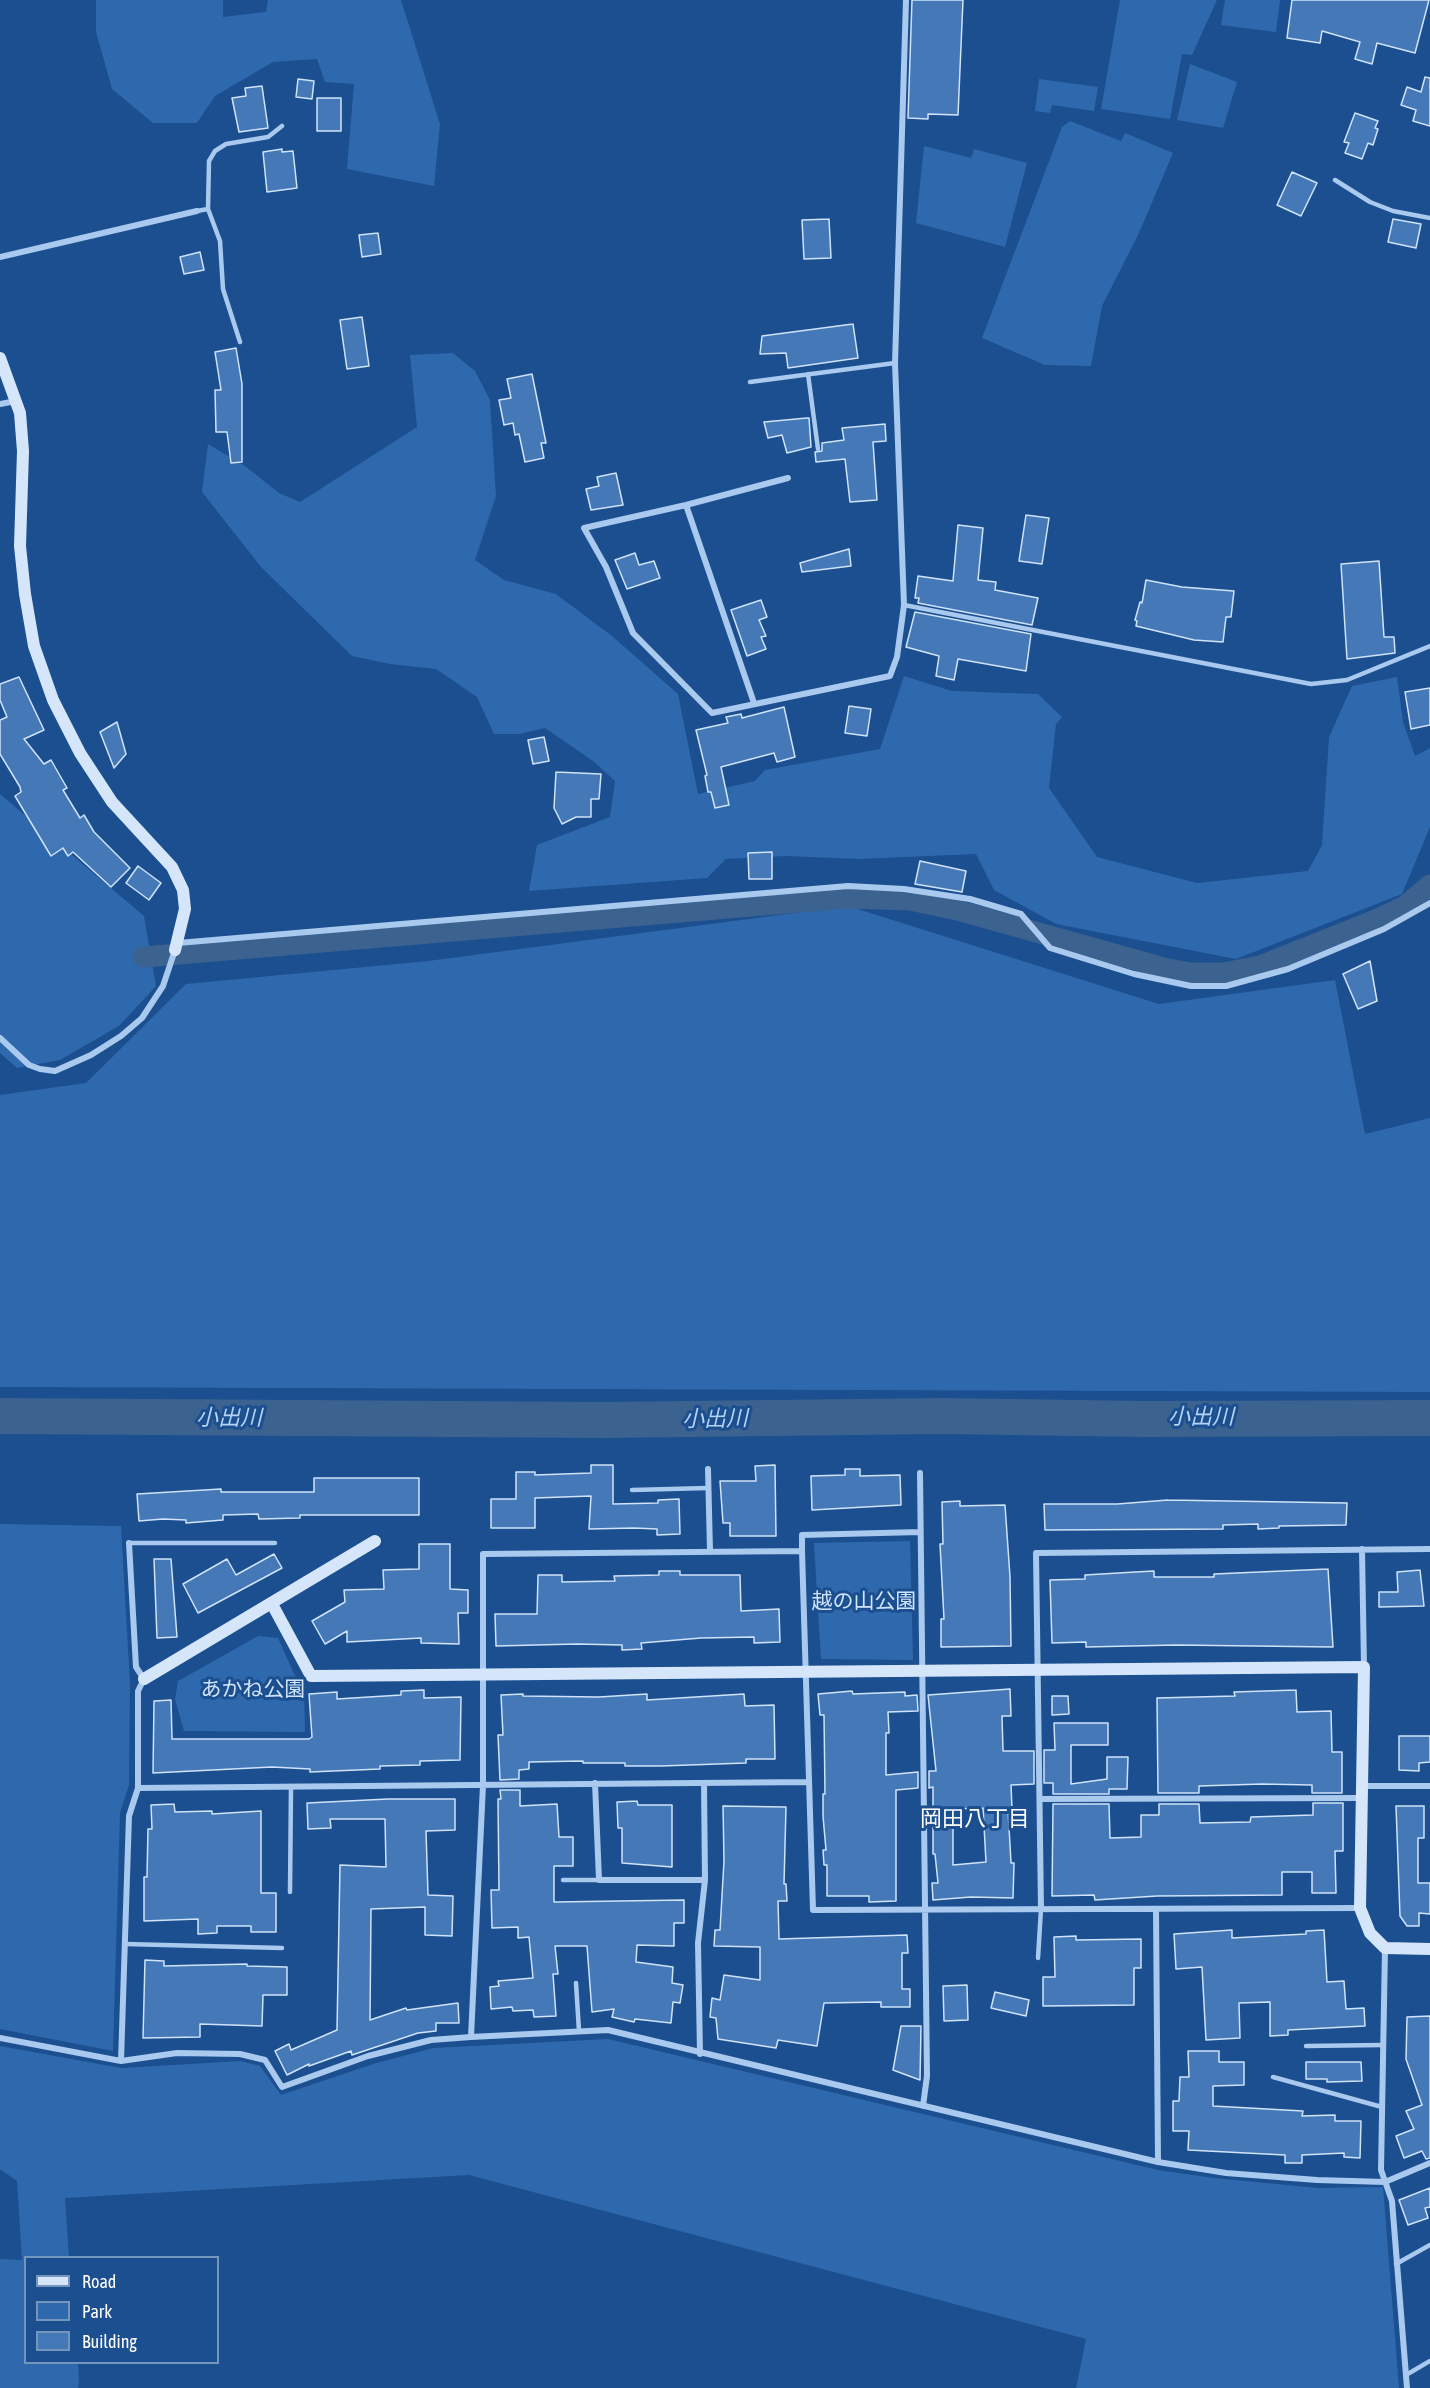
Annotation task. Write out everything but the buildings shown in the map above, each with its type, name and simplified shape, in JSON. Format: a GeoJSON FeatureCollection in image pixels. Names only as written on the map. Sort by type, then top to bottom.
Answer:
{"type":"FeatureCollection","features":[{"type":"Feature","properties":{"kind":"street"},"geometry":{"type":"LineString","coordinates":[[788,478],[686,505],[585,528],[606,567],[633,633],[712,713],[890,676],[897,657],[904,605],[895,363],[906,0]]}},
{"type":"Feature","properties":{"kind":"street"},"geometry":{"type":"LineString","coordinates":[[0,257],[197,211]]}},
{"type":"Feature","properties":{"kind":"street"},"geometry":{"type":"LineString","coordinates":[[0,358],[20,413],[23,451],[20,546],[34,646],[52,700],[80,753],[112,802],[172,867],[183,890],[185,909],[175,951],[163,986],[142,1018],[101,1049],[55,1071],[28,1065],[0,1038]]}},
{"type":"Feature","properties":{"kind":"street"},"geometry":{"type":"LineString","coordinates":[[0,404],[15,401]]}},
{"type":"Feature","properties":{"kind":"street"},"geometry":{"type":"LineString","coordinates":[[686,505],[754,703]]}},
{"type":"Feature","properties":{"kind":"street"},"geometry":{"type":"LineString","coordinates":[[175,951],[848,886],[904,889],[970,899],[1021,914],[1050,948],[1134,974],[1191,986],[1226,986],[1256,980],[1299,964],[1384,929],[1430,903]]}},
{"type":"Feature","properties":{"kind":"street"},"geometry":{"type":"LineString","coordinates":[[708,1469],[710,1551]]}},
{"type":"Feature","properties":{"kind":"street"},"geometry":{"type":"LineString","coordinates":[[920,1473],[927,2076],[923,2106]]}},
{"type":"Feature","properties":{"kind":"street"},"geometry":{"type":"LineString","coordinates":[[921,1532],[802,1535],[813,1910],[1360,1908]]}},
{"type":"Feature","properties":{"kind":"street"},"geometry":{"type":"LineString","coordinates":[[121,2061],[129,1816],[138,1788],[138,1691],[144,1680],[375,1541]]}},
{"type":"Feature","properties":{"kind":"street"},"geometry":{"type":"LineString","coordinates":[[129,1543],[136,1667],[144,1680]]}},
{"type":"Feature","properties":{"kind":"street"},"geometry":{"type":"LineString","coordinates":[[1362,1549],[1364,1666],[1360,1908],[1370,1933],[1386,1948],[1430,1949]]}},
{"type":"Feature","properties":{"kind":"street"},"geometry":{"type":"LineString","coordinates":[[1041,1909],[1036,1553],[1430,1549]]}},
{"type":"Feature","properties":{"kind":"street"},"geometry":{"type":"LineString","coordinates":[[471,2037],[483,1785],[483,1554],[802,1551]]}},
{"type":"Feature","properties":{"kind":"street"},"geometry":{"type":"LineString","coordinates":[[272,1604],[311,1676],[1364,1666]]}},
{"type":"Feature","properties":{"kind":"street"},"geometry":{"type":"LineString","coordinates":[[138,1788],[809,1782]]}},
{"type":"Feature","properties":{"kind":"street"},"geometry":{"type":"LineString","coordinates":[[700,2054],[698,1943],[705,1880],[704,1783]]}},
{"type":"Feature","properties":{"kind":"street"},"geometry":{"type":"LineString","coordinates":[[595,1784],[599,1880],[705,1880]]}},
{"type":"Feature","properties":{"kind":"street"},"geometry":{"type":"LineString","coordinates":[[1040,1799],[1361,1792],[1430,1786]]}},
{"type":"Feature","properties":{"kind":"street"},"geometry":{"type":"LineString","coordinates":[[1156,1909],[1158,2162]]}},
{"type":"Feature","properties":{"kind":"street"},"geometry":{"type":"LineString","coordinates":[[1386,1948],[1381,2170],[1392,2201],[1407,2388]]}},
{"type":"Feature","properties":{"kind":"street"},"geometry":{"type":"LineString","coordinates":[[0,2038],[121,2061],[177,2053],[240,2054],[265,2060],[282,2087],[368,2056],[431,2040],[608,2030],[700,2054],[1158,2162],[1226,2173],[1317,2180],[1385,2182],[1430,2163]]}},
{"type":"Feature","properties":{"kind":"lane"},"geometry":{"type":"LineString","coordinates":[[240,342],[223,289],[220,241],[208,209],[209,161],[215,151],[226,144],[268,137],[282,126]]}},
{"type":"Feature","properties":{"kind":"lane"},"geometry":{"type":"LineString","coordinates":[[1335,180],[1370,202],[1393,211],[1430,218]]}},
{"type":"Feature","properties":{"kind":"lane"},"geometry":{"type":"LineString","coordinates":[[197,211],[208,209]]}},
{"type":"Feature","properties":{"kind":"lane"},"geometry":{"type":"LineString","coordinates":[[750,382],[895,363]]}},
{"type":"Feature","properties":{"kind":"lane"},"geometry":{"type":"LineString","coordinates":[[808,374],[818,449]]}},
{"type":"Feature","properties":{"kind":"lane"},"geometry":{"type":"LineString","coordinates":[[904,605],[1311,684],[1347,680],[1430,646]]}},
{"type":"Feature","properties":{"kind":"lane"},"geometry":{"type":"LineString","coordinates":[[632,1490],[708,1488]]}},
{"type":"Feature","properties":{"kind":"lane"},"geometry":{"type":"LineString","coordinates":[[129,1543],[275,1543]]}},
{"type":"Feature","properties":{"kind":"lane"},"geometry":{"type":"LineString","coordinates":[[290,1892],[291,1786]]}},
{"type":"Feature","properties":{"kind":"lane"},"geometry":{"type":"LineString","coordinates":[[563,1880],[599,1880]]}},
{"type":"Feature","properties":{"kind":"lane"},"geometry":{"type":"LineString","coordinates":[[1038,1959],[1041,1909]]}},
{"type":"Feature","properties":{"kind":"lane"},"geometry":{"type":"LineString","coordinates":[[125,1944],[282,1948]]}},
{"type":"Feature","properties":{"kind":"lane"},"geometry":{"type":"LineString","coordinates":[[576,1983],[579,2031]]}},
{"type":"Feature","properties":{"kind":"lane"},"geometry":{"type":"LineString","coordinates":[[1306,2046],[1383,2045]]}},
{"type":"Feature","properties":{"kind":"lane"},"geometry":{"type":"LineString","coordinates":[[1272,2078],[1382,2107]]}},
{"type":"Feature","properties":{"kind":"lane"},"geometry":{"type":"LineString","coordinates":[[1396,2264],[1430,2245]]}},
{"type":"Feature","properties":{"kind":"lane"},"geometry":{"type":"LineString","coordinates":[[1406,2375],[1430,2361]]}},
{"type":"Feature","properties":{"kind":"green space"},"geometry":{"type":"Polygon","coordinates":[[[96,0],[223,0],[223,17],[266,12],[268,0],[401,0],[440,124],[434,186],[347,169],[354,84],[325,82],[317,59],[273,62],[215,96],[197,123],[153,123],[112,89],[96,32],[96,0]]]}},
{"type":"Feature","properties":{"kind":"green space"},"geometry":{"type":"Polygon","coordinates":[[[1120,0],[1217,0],[1192,55],[1182,54],[1170,119],[1101,109],[1120,0]]]}},
{"type":"Feature","properties":{"kind":"green space"},"geometry":{"type":"Polygon","coordinates":[[[1225,0],[1280,0],[1276,32],[1221,25],[1225,0]]]}},
{"type":"Feature","properties":{"kind":"green space"},"geometry":{"type":"Polygon","coordinates":[[[1190,64],[1237,82],[1223,128],[1177,120],[1190,64]]]}},
{"type":"Feature","properties":{"kind":"green space"},"geometry":{"type":"Polygon","coordinates":[[[1039,79],[1098,87],[1094,111],[1052,105],[1050,113],[1035,111],[1039,79]]]}},
{"type":"Feature","properties":{"kind":"green space"},"geometry":{"type":"Polygon","coordinates":[[[1070,121],[1121,141],[1125,133],[1173,153],[1139,233],[1102,306],[1091,366],[1045,365],[982,338],[1062,127],[1070,121]]]}},
{"type":"Feature","properties":{"kind":"green space"},"geometry":{"type":"Polygon","coordinates":[[[924,146],[971,158],[974,149],[1027,163],[1005,247],[916,223],[924,146]]]}},
{"type":"Feature","properties":{"kind":"green space"},"geometry":{"type":"Polygon","coordinates":[[[453,353],[475,371],[490,400],[496,496],[475,560],[504,580],[556,594],[612,636],[678,694],[698,794],[755,781],[765,770],[880,749],[904,676],[952,691],[1038,694],[1062,717],[1056,724],[1049,788],[1097,857],[1197,883],[1308,871],[1322,845],[1329,737],[1352,686],[1397,677],[1403,722],[1415,756],[1430,748],[1430,827],[1402,894],[1236,959],[1056,924],[994,890],[976,854],[859,859],[786,856],[726,859],[707,878],[529,891],[537,845],[610,817],[615,781],[593,761],[545,728],[519,734],[494,734],[477,697],[436,669],[390,664],[352,656],[261,567],[202,492],[208,444],[245,466],[279,493],[300,502],[417,427],[410,355],[453,353]]]}},
{"type":"Feature","properties":{"kind":"green space"},"geometry":{"type":"Polygon","coordinates":[[[0,794],[144,916],[156,986],[119,1026],[60,1060],[17,1068],[0,1053],[0,794]]]}},
{"type":"Feature","properties":{"kind":"green space"},"geometry":{"type":"Polygon","coordinates":[[[848,906],[1159,1004],[1335,980],[1365,1134],[1430,1118],[1430,1392],[0,1387],[0,1095],[86,1083],[186,984],[428,961],[848,906]]]}},
{"type":"Feature","properties":{"kind":"green space"},"geometry":{"type":"Polygon","coordinates":[[[0,1524],[121,1526],[130,1683],[129,1785],[120,1813],[113,2051],[0,2029],[0,1524]]]}},
{"type":"Feature","properties":{"kind":"green space","name":"越の山公園"},"geometry":{"type":"Polygon","coordinates":[[[910,1541],[913,1660],[821,1659],[814,1543],[910,1541]]]}},
{"type":"Feature","properties":{"kind":"green space","name":"あかね公園"},"geometry":{"type":"Polygon","coordinates":[[[258,1636],[278,1638],[294,1674],[304,1685],[305,1732],[184,1731],[175,1699],[178,1681],[258,1636]]]}},
{"type":"Feature","properties":{"kind":"green space"},"geometry":{"type":"Polygon","coordinates":[[[608,2039],[1158,2170],[1318,2188],[1383,2187],[1399,2388],[1076,2388],[1086,2339],[469,2175],[65,2198],[69,2256],[24,2256],[24,2364],[78,2364],[78,2388],[0,2388],[0,2259],[22,2260],[17,2181],[0,2169],[0,2046],[121,2068],[241,2061],[260,2066],[281,2095],[373,2064],[433,2048],[608,2039]]]}},
{"type":"Feature","properties":{"kind":"waterway"},"geometry":{"type":"LineString","coordinates":[[143,957],[847,898],[910,900],[957,910],[1168,969],[1191,973],[1223,973],[1260,966],[1378,919],[1405,906],[1430,885]]}},
{"type":"Feature","properties":{"kind":"waterway","name":"小出川"},"geometry":{"type":"LineString","coordinates":[[0,1416],[604,1420],[942,1416],[1145,1419],[1430,1418]]}},
{"type":"Feature","properties":{"kind":"district","name":"岡田八丁目"},"geometry":{"type":"Point","coordinates":[975,1819]}}]}
